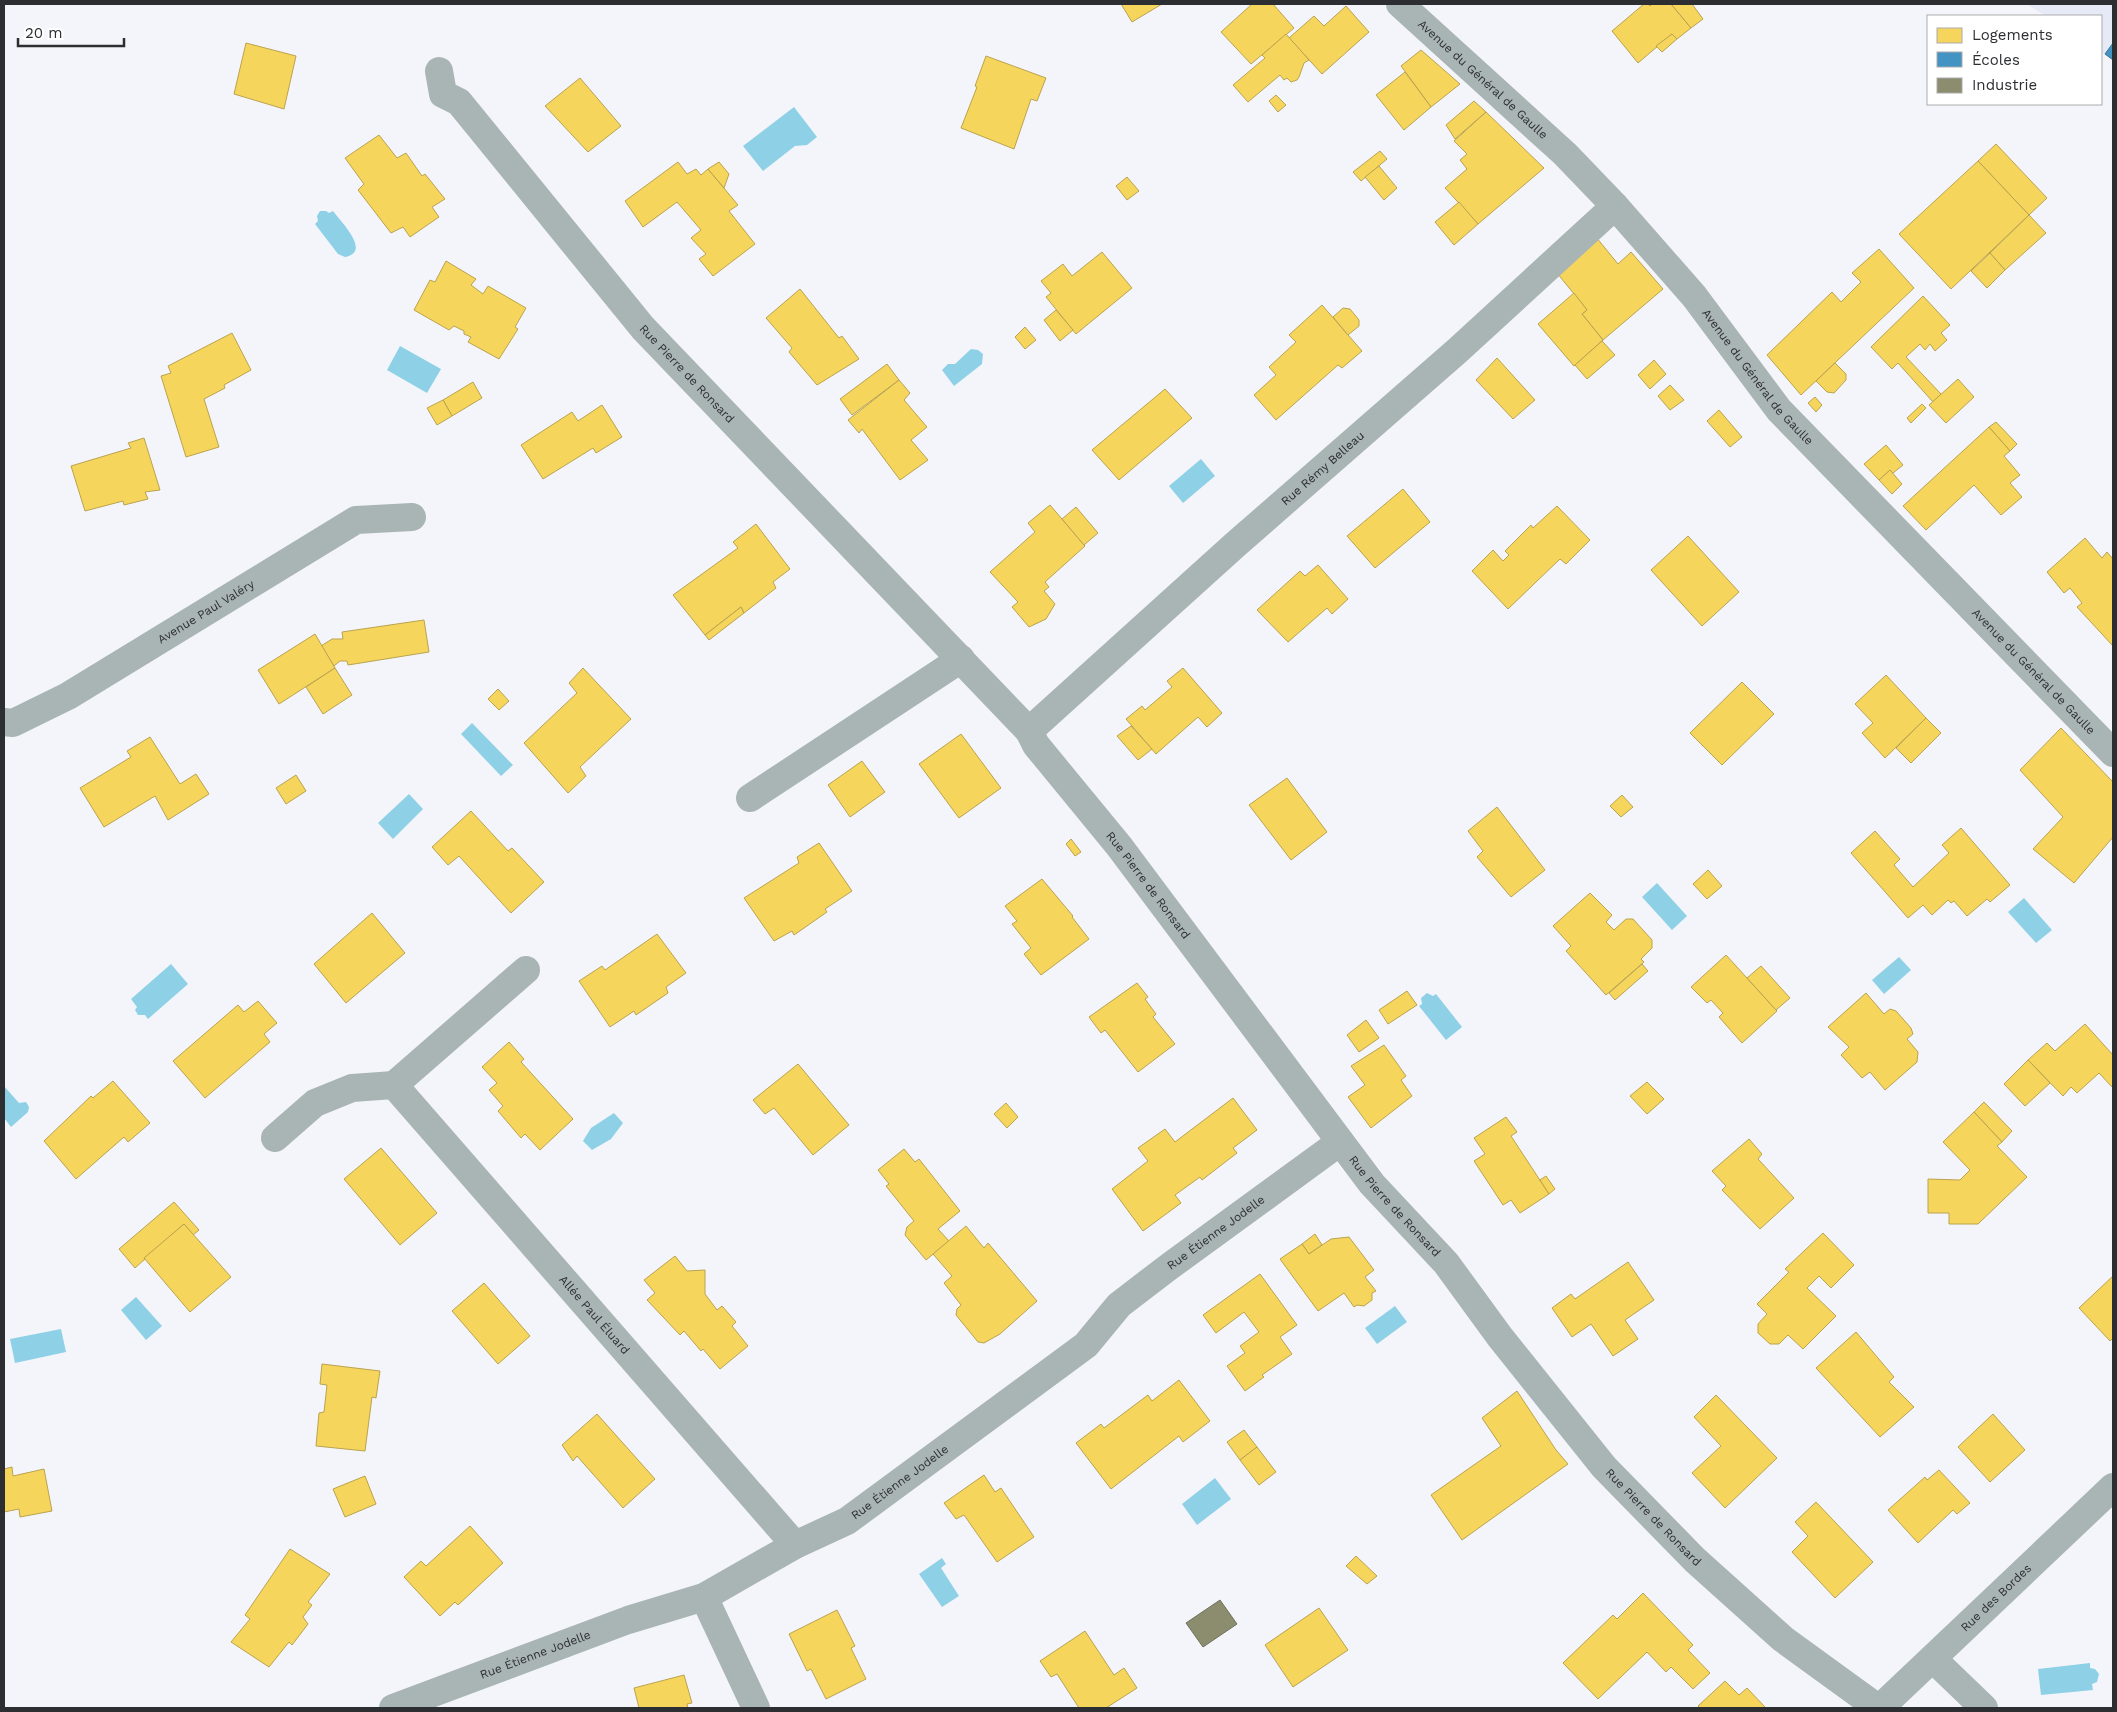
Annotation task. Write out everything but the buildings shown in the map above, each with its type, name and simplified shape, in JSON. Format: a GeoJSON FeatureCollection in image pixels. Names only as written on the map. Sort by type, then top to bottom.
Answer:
{"type":"FeatureCollection","features":[{"type":"Feature","properties":{"kind":"street","name":"Avenue du Général de Gaulle"},"geometry":{"type":"LineString","coordinates":[[1400,4],[1558,148],[1615,206],[1694,296],[1779,410],[2113,753]]}},
{"type":"Feature","properties":{"kind":"street","name":"Rue Pierre de Ronsard"},"geometry":{"type":"LineString","coordinates":[[439,71],[443,94],[459,102],[643,328],[1028,731],[1036,745],[1119,846],[1372,1184],[1446,1263],[1500,1337],[1604,1467],[1694,1560],[1739,1600],[1783,1638],[1878,1708]]}},
{"type":"Feature","properties":{"kind":"street","name":"Rue Rémy Belleau"},"geometry":{"type":"LineString","coordinates":[[1028,731],[1242,538],[1430,374],[1615,206]]}},
{"type":"Feature","properties":{"kind":"street","name":"Avenue Paul Valéry"},"geometry":{"type":"LineString","coordinates":[[4,722],[13,723],[68,696],[356,520],[412,517]]}},
{"type":"Feature","properties":{"kind":"street"},"geometry":{"type":"LineString","coordinates":[[750,798],[961,659]]}},
{"type":"Feature","properties":{"kind":"street"},"geometry":{"type":"LineString","coordinates":[[275,1138],[315,1103],[352,1088],[394,1085],[526,970]]}},
{"type":"Feature","properties":{"kind":"street","name":"Allée Paul Éluard"},"geometry":{"type":"LineString","coordinates":[[394,1085],[795,1545]]}},
{"type":"Feature","properties":{"kind":"street","name":"Rue Étienne Jodelle"},"geometry":{"type":"LineString","coordinates":[[393,1708],[628,1620],[704,1597],[795,1545],[847,1521],[1086,1345],[1120,1305],[1141,1288],[1340,1142]]}},
{"type":"Feature","properties":{"kind":"street","name":"Rue des Bordes"},"geometry":{"type":"LineString","coordinates":[[1878,1708],[1934,1659],[2113,1487]]}},
{"type":"Feature","properties":{"kind":"street"},"geometry":{"type":"LineString","coordinates":[[704,1597],[756,1708]]}},
{"type":"Feature","properties":{"kind":"street"},"geometry":{"type":"LineString","coordinates":[[1934,1659],[1984,1708]]}},
{"type":"Feature","properties":{"kind":"shaded area"},"geometry":{"type":"Polygon","coordinates":[[[2027,4],[2113,4],[2113,60],[2102,53],[2102,15],[2044,15],[2027,4]]]}},
{"type":"Feature","properties":{"kind":"water"},"geometry":{"type":"Polygon","coordinates":[[[794,107],[817,137],[807,145],[795,146],[763,171],[743,146],[794,107]]]}},
{"type":"Feature","properties":{"kind":"water"},"geometry":{"type":"Polygon","coordinates":[[[320,211],[329,213],[333,211],[347,229],[355,243],[356,249],[353,254],[345,257],[338,254],[315,224],[318,221],[317,216],[320,211]]]}},
{"type":"Feature","properties":{"kind":"water"},"geometry":{"type":"Polygon","coordinates":[[[400,346],[441,369],[427,393],[387,370],[400,346]]]}},
{"type":"Feature","properties":{"kind":"water"},"geometry":{"type":"Polygon","coordinates":[[[971,349],[978,350],[983,354],[982,364],[954,386],[942,370],[948,364],[955,364],[971,349]]]}},
{"type":"Feature","properties":{"kind":"water"},"geometry":{"type":"Polygon","coordinates":[[[1201,459],[1215,476],[1183,503],[1169,486],[1201,459]]]}},
{"type":"Feature","properties":{"kind":"water"},"geometry":{"type":"Polygon","coordinates":[[[472,723],[513,765],[501,776],[461,734],[472,723]]]}},
{"type":"Feature","properties":{"kind":"water"},"geometry":{"type":"Polygon","coordinates":[[[409,794],[423,809],[393,839],[378,823],[409,794]]]}},
{"type":"Feature","properties":{"kind":"water"},"geometry":{"type":"Polygon","coordinates":[[[1657,883],[1687,916],[1672,930],[1642,897],[1657,883]]]}},
{"type":"Feature","properties":{"kind":"water"},"geometry":{"type":"Polygon","coordinates":[[[2024,898],[2052,930],[2036,943],[2008,912],[2024,898]]]}},
{"type":"Feature","properties":{"kind":"water"},"geometry":{"type":"Polygon","coordinates":[[[1899,957],[1911,970],[1884,994],[1872,980],[1899,957]]]}},
{"type":"Feature","properties":{"kind":"water"},"geometry":{"type":"Polygon","coordinates":[[[171,964],[188,984],[148,1019],[145,1015],[138,1015],[135,1010],[137,1007],[131,999],[171,964]]]}},
{"type":"Feature","properties":{"kind":"water"},"geometry":{"type":"Polygon","coordinates":[[[1427,993],[1433,996],[1436,994],[1462,1027],[1446,1040],[1419,1006],[1422,1004],[1421,998],[1427,993]]]}},
{"type":"Feature","properties":{"kind":"water"},"geometry":{"type":"Polygon","coordinates":[[[4,1086],[19,1103],[26,1102],[29,1107],[28,1112],[11,1127],[4,1118],[4,1086]]]}},
{"type":"Feature","properties":{"kind":"water"},"geometry":{"type":"Polygon","coordinates":[[[614,1113],[623,1123],[611,1139],[592,1150],[583,1141],[591,1128],[614,1113]]]}},
{"type":"Feature","properties":{"kind":"water"},"geometry":{"type":"Polygon","coordinates":[[[136,1297],[162,1326],[146,1340],[121,1310],[136,1297]]]}},
{"type":"Feature","properties":{"kind":"water"},"geometry":{"type":"Polygon","coordinates":[[[1395,1306],[1407,1322],[1377,1344],[1365,1328],[1395,1306]]]}},
{"type":"Feature","properties":{"kind":"water"},"geometry":{"type":"Polygon","coordinates":[[[61,1329],[66,1352],[15,1363],[10,1339],[61,1329]]]}},
{"type":"Feature","properties":{"kind":"water"},"geometry":{"type":"Polygon","coordinates":[[[1215,1478],[1231,1499],[1197,1525],[1182,1504],[1215,1478]]]}},
{"type":"Feature","properties":{"kind":"water"},"geometry":{"type":"Polygon","coordinates":[[[942,1558],[946,1564],[941,1568],[959,1596],[942,1607],[919,1574],[942,1558]]]}},
{"type":"Feature","properties":{"kind":"water"},"geometry":{"type":"Polygon","coordinates":[[[2090,1663],[2090,1668],[2095,1669],[2099,1674],[2097,1682],[2092,1684],[2093,1690],[2041,1695],[2038,1669],[2090,1663]]]}}]}
